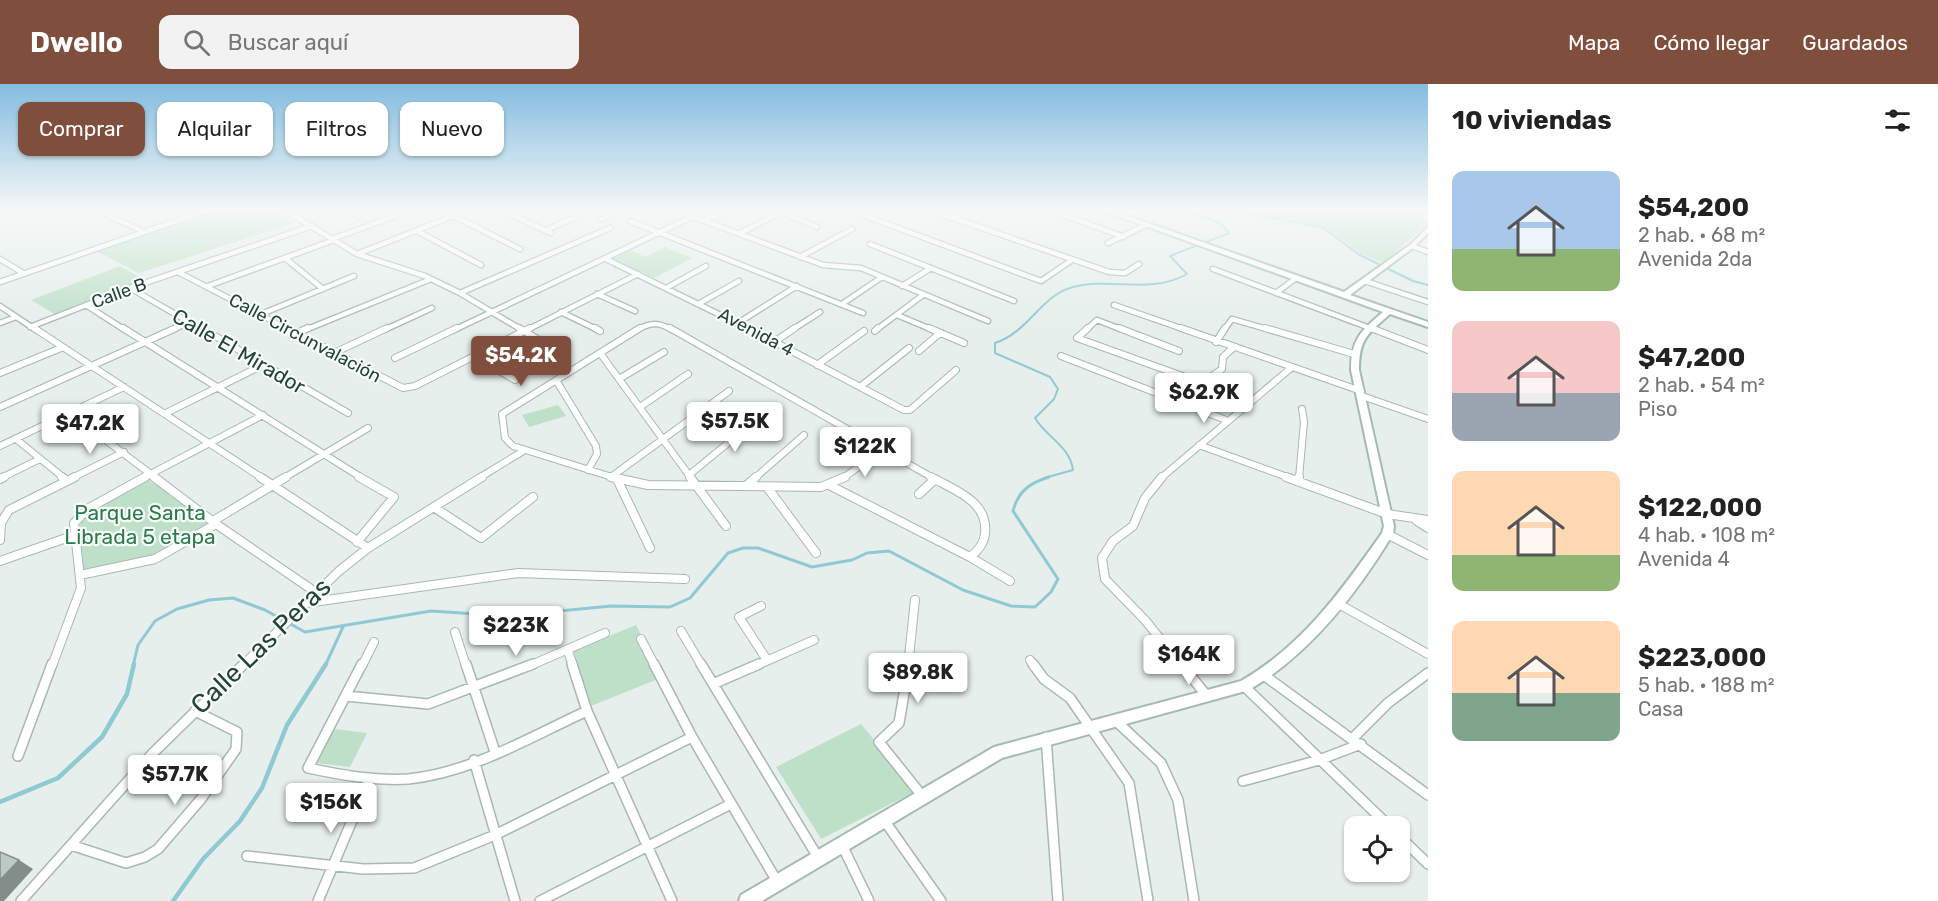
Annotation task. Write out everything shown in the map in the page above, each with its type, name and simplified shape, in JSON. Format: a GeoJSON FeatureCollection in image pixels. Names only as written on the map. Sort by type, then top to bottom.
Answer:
{"type":"FeatureCollection","features":[{"type":"Feature","properties":{"kind":"street"},"geometry":{"type":"LineString","coordinates":[[0,282],[91,249]]}},
{"type":"Feature","properties":{"kind":"street","name":"Calle B"},"geometry":{"type":"LineString","coordinates":[[30,327],[130,288],[245,249]]}},
{"type":"Feature","properties":{"kind":"street","name":"Calle Circunvalación"},"geometry":{"type":"LineString","coordinates":[[208,286],[307,249]]}},
{"type":"Feature","properties":{"kind":"street"},"geometry":{"type":"LineString","coordinates":[[349,249],[357,254],[431,279],[460,293],[562,354]]}},
{"type":"Feature","properties":{"kind":"street"},"geometry":{"type":"LineString","coordinates":[[357,254],[370,249]]}},
{"type":"Feature","properties":{"kind":"street"},"geometry":{"type":"LineString","coordinates":[[451,249],[481,265]]}},
{"type":"Feature","properties":{"kind":"street"},"geometry":{"type":"LineString","coordinates":[[460,293],[561,249]]}},
{"type":"Feature","properties":{"kind":"street"},"geometry":{"type":"LineString","coordinates":[[395,358],[626,249]]}},
{"type":"Feature","properties":{"kind":"street"},"geometry":{"type":"LineString","coordinates":[[704,249],[862,313]]}},
{"type":"Feature","properties":{"kind":"street"},"geometry":{"type":"LineString","coordinates":[[780,249],[823,265],[855,267],[988,321]]}},
{"type":"Feature","properties":{"kind":"street"},"geometry":{"type":"LineString","coordinates":[[800,257],[815,249]]}},
{"type":"Feature","properties":{"kind":"street"},"geometry":{"type":"LineString","coordinates":[[883,249],[1014,301]]}},
{"type":"Feature","properties":{"kind":"street"},"geometry":{"type":"LineString","coordinates":[[955,249],[1041,281],[1072,260]]}},
{"type":"Feature","properties":{"kind":"street"},"geometry":{"type":"LineString","coordinates":[[1041,249],[1118,274],[1125,273],[1139,264]]}},
{"type":"Feature","properties":{"kind":"street"},"geometry":{"type":"LineString","coordinates":[[1218,249],[1428,325]]}},
{"type":"Feature","properties":{"kind":"street"},"geometry":{"type":"LineString","coordinates":[[1345,295],[1408,249]]}},
{"type":"Feature","properties":{"kind":"street"},"geometry":{"type":"LineString","coordinates":[[285,258],[323,289]]}},
{"type":"Feature","properties":{"kind":"street"},"geometry":{"type":"LineString","coordinates":[[0,259],[23,273]]}},
{"type":"Feature","properties":{"kind":"street","name":"Avenida 4"},"geometry":{"type":"LineString","coordinates":[[606,259],[700,303],[904,410],[910,410],[956,370]]}},
{"type":"Feature","properties":{"kind":"street"},"geometry":{"type":"LineString","coordinates":[[668,287],[706,266]]}},
{"type":"Feature","properties":{"kind":"street"},"geometry":{"type":"LineString","coordinates":[[902,286],[931,268]]}},
{"type":"Feature","properties":{"kind":"street"},"geometry":{"type":"LineString","coordinates":[[1213,269],[1428,350]]}},
{"type":"Feature","properties":{"kind":"street","name":"Calle Circunvalación"},"geometry":{"type":"LineString","coordinates":[[178,272],[403,388],[415,386],[474,356]]}},
{"type":"Feature","properties":{"kind":"street"},"geometry":{"type":"LineString","coordinates":[[474,356],[638,274]]}},
{"type":"Feature","properties":{"kind":"street"},"geometry":{"type":"LineString","coordinates":[[259,315],[354,276]]}},
{"type":"Feature","properties":{"kind":"street"},"geometry":{"type":"LineString","coordinates":[[842,304],[882,277]]}},
{"type":"Feature","properties":{"kind":"street"},"geometry":{"type":"LineString","coordinates":[[1276,293],[1296,278]]}},
{"type":"Feature","properties":{"kind":"street"},"geometry":{"type":"LineString","coordinates":[[297,333],[431,279]]}},
{"type":"Feature","properties":{"kind":"street"},"geometry":{"type":"LineString","coordinates":[[700,303],[739,281]]}},
{"type":"Feature","properties":{"kind":"street"},"geometry":{"type":"LineString","coordinates":[[1365,281],[1428,302]]}},
{"type":"Feature","properties":{"kind":"street"},"geometry":{"type":"LineString","coordinates":[[738,323],[797,286]]}},
{"type":"Feature","properties":{"kind":"street","name":"Calle El Mirador"},"geometry":{"type":"LineString","coordinates":[[130,288],[348,413]]}},
{"type":"Feature","properties":{"kind":"street"},"geometry":{"type":"LineString","coordinates":[[597,294],[635,311]]}},
{"type":"Feature","properties":{"kind":"street"},"geometry":{"type":"LineString","coordinates":[[875,331],[923,295]]}},
{"type":"Feature","properties":{"kind":"street"},"geometry":{"type":"LineString","coordinates":[[86,305],[143,343],[219,387],[323,456],[393,497],[357,542]]}},
{"type":"Feature","properties":{"kind":"street"},"geometry":{"type":"LineString","coordinates":[[1114,305],[1428,419]]}},
{"type":"Feature","properties":{"kind":"street"},"geometry":{"type":"LineString","coordinates":[[0,306],[89,367],[166,414],[368,548]]}},
{"type":"Feature","properties":{"kind":"street"},"geometry":{"type":"LineString","coordinates":[[334,353],[432,308]]}},
{"type":"Feature","properties":{"kind":"street"},"geometry":{"type":"LineString","coordinates":[[747,901],[999,752],[1046,737],[1116,721],[1244,686],[1265,676],[1351,588],[1387,534],[1389,526],[1387,514],[1355,370],[1354,354],[1359,338],[1389,311]]}},
{"type":"Feature","properties":{"kind":"street"},"geometry":{"type":"LineString","coordinates":[[561,312],[600,331]]}},
{"type":"Feature","properties":{"kind":"street"},"geometry":{"type":"LineString","coordinates":[[774,342],[820,312]]}},
{"type":"Feature","properties":{"kind":"street"},"geometry":{"type":"LineString","coordinates":[[897,315],[964,343]]}},
{"type":"Feature","properties":{"kind":"street"},"geometry":{"type":"LineString","coordinates":[[0,323],[16,317]]}},
{"type":"Feature","properties":{"kind":"street"},"geometry":{"type":"LineString","coordinates":[[1216,342],[1232,319],[1354,354]]}},
{"type":"Feature","properties":{"kind":"street"},"geometry":{"type":"LineString","coordinates":[[1179,351],[1097,320],[1077,338],[1202,383]]}},
{"type":"Feature","properties":{"kind":"street"},"geometry":{"type":"LineString","coordinates":[[0,407],[188,323]]}},
{"type":"Feature","properties":{"kind":"street"},"geometry":{"type":"LineString","coordinates":[[970,557],[975,554],[985,539],[982,511],[973,501],[881,451],[660,323],[646,324],[502,414],[505,438],[513,446],[614,478],[648,485],[767,487],[829,485],[970,557],[1010,581]]}},
{"type":"Feature","properties":{"kind":"street"},"geometry":{"type":"LineString","coordinates":[[817,365],[864,331]]}},
{"type":"Feature","properties":{"kind":"street"},"geometry":{"type":"LineString","coordinates":[[919,351],[940,333]]}},
{"type":"Feature","properties":{"kind":"street"},"geometry":{"type":"LineString","coordinates":[[0,373],[61,348]]}},
{"type":"Feature","properties":{"kind":"street"},"geometry":{"type":"LineString","coordinates":[[860,387],[909,348]]}},
{"type":"Feature","properties":{"kind":"street"},"geometry":{"type":"LineString","coordinates":[[1178,402],[1222,369],[1223,357],[1233,348]]}},
{"type":"Feature","properties":{"kind":"street"},"geometry":{"type":"LineString","coordinates":[[619,379],[664,352]]}},
{"type":"Feature","properties":{"kind":"street"},"geometry":{"type":"LineString","coordinates":[[600,353],[726,526]]}},
{"type":"Feature","properties":{"kind":"street"},"geometry":{"type":"LineString","coordinates":[[474,356],[515,381]]}},
{"type":"Feature","properties":{"kind":"street"},"geometry":{"type":"LineString","coordinates":[[1061,356],[1226,420]]}},
{"type":"Feature","properties":{"kind":"street"},"geometry":{"type":"LineString","coordinates":[[166,414],[263,365]]}},
{"type":"Feature","properties":{"kind":"street"},"geometry":{"type":"LineString","coordinates":[[1207,696],[1145,620],[1105,579],[1102,558],[1113,541],[1133,526],[1144,498],[1164,474],[1291,368]]}},
{"type":"Feature","properties":{"kind":"street"},"geometry":{"type":"LineString","coordinates":[[640,407],[688,374]]}},
{"type":"Feature","properties":{"kind":"street"},"geometry":{"type":"LineString","coordinates":[[556,380],[596,446],[597,454],[588,470]]}},
{"type":"Feature","properties":{"kind":"street"},"geometry":{"type":"LineString","coordinates":[[0,446],[124,387]]}},
{"type":"Feature","properties":{"kind":"street"},"geometry":{"type":"LineString","coordinates":[[614,478],[729,391]]}},
{"type":"Feature","properties":{"kind":"street"},"geometry":{"type":"LineString","coordinates":[[1299,482],[1304,422],[1302,409]]}},
{"type":"Feature","properties":{"kind":"street"},"geometry":{"type":"LineString","coordinates":[[689,475],[766,412]]}},
{"type":"Feature","properties":{"kind":"street"},"geometry":{"type":"LineString","coordinates":[[70,413],[214,523],[311,589]]}},
{"type":"Feature","properties":{"kind":"street"},"geometry":{"type":"LineString","coordinates":[[18,756],[81,588],[74,523],[89,508],[262,415]]}},
{"type":"Feature","properties":{"kind":"street"},"geometry":{"type":"LineString","coordinates":[[80,575],[155,559],[273,484],[368,428]]}},
{"type":"Feature","properties":{"kind":"street"},"geometry":{"type":"LineString","coordinates":[[746,486],[804,435]]}},
{"type":"Feature","properties":{"kind":"street"},"geometry":{"type":"LineString","coordinates":[[16,439],[67,481]]}},
{"type":"Feature","properties":{"kind":"street"},"geometry":{"type":"LineString","coordinates":[[1200,445],[1387,514],[1414,520],[1428,520]]}},
{"type":"Feature","properties":{"kind":"street"},"geometry":{"type":"LineString","coordinates":[[512,458],[513,446]]}},
{"type":"Feature","properties":{"kind":"street","name":"Calle Las Peras"},"geometry":{"type":"LineString","coordinates":[[21,901],[153,753],[339,571],[368,548],[525,450]]}},
{"type":"Feature","properties":{"kind":"street"},"geometry":{"type":"LineString","coordinates":[[829,485],[881,451]]}},
{"type":"Feature","properties":{"kind":"street"},"geometry":{"type":"LineString","coordinates":[[0,540],[1,523],[9,510],[124,452]]}},
{"type":"Feature","properties":{"kind":"street"},"geometry":{"type":"LineString","coordinates":[[0,479],[40,459]]}},
{"type":"Feature","properties":{"kind":"street"},"geometry":{"type":"LineString","coordinates":[[614,478],[650,548]]}},
{"type":"Feature","properties":{"kind":"street"},"geometry":{"type":"LineString","coordinates":[[919,494],[935,479]]}},
{"type":"Feature","properties":{"kind":"street"},"geometry":{"type":"LineString","coordinates":[[767,487],[816,553]]}},
{"type":"Feature","properties":{"kind":"street"},"geometry":{"type":"LineString","coordinates":[[435,508],[476,537],[482,538],[533,497]]}},
{"type":"Feature","properties":{"kind":"street"},"geometry":{"type":"LineString","coordinates":[[1414,520],[1428,528]]}},
{"type":"Feature","properties":{"kind":"street"},"geometry":{"type":"LineString","coordinates":[[1387,534],[1428,555]]}},
{"type":"Feature","properties":{"kind":"street"},"geometry":{"type":"LineString","coordinates":[[0,561],[75,535]]}},
{"type":"Feature","properties":{"kind":"street"},"geometry":{"type":"LineString","coordinates":[[303,606],[518,573],[685,579]]}},
{"type":"Feature","properties":{"kind":"street"},"geometry":{"type":"LineString","coordinates":[[915,600],[899,723],[879,742],[923,797]]}},
{"type":"Feature","properties":{"kind":"street"},"geometry":{"type":"LineString","coordinates":[[1337,603],[1428,654]]}},
{"type":"Feature","properties":{"kind":"street"},"geometry":{"type":"LineString","coordinates":[[760,606],[739,617],[767,660]]}},
{"type":"Feature","properties":{"kind":"street"},"geometry":{"type":"LineString","coordinates":[[681,631],[819,859]]}},
{"type":"Feature","properties":{"kind":"street"},"geometry":{"type":"LineString","coordinates":[[455,632],[495,752]]}},
{"type":"Feature","properties":{"kind":"street"},"geometry":{"type":"LineString","coordinates":[[346,696],[428,704],[568,651],[605,633]]}},
{"type":"Feature","properties":{"kind":"street"},"geometry":{"type":"LineString","coordinates":[[641,639],[692,737],[778,883]]}},
{"type":"Feature","properties":{"kind":"street"},"geometry":{"type":"LineString","coordinates":[[713,684],[814,640]]}},
{"type":"Feature","properties":{"kind":"street"},"geometry":{"type":"LineString","coordinates":[[374,642],[308,768],[370,778],[422,777],[495,752],[586,711]]}},
{"type":"Feature","properties":{"kind":"street"},"geometry":{"type":"LineString","coordinates":[[568,651],[586,711],[672,901]]}},
{"type":"Feature","properties":{"kind":"street"},"geometry":{"type":"LineString","coordinates":[[1030,660],[1044,679],[1070,698],[1129,783],[1148,901]]}},
{"type":"Feature","properties":{"kind":"street"},"geometry":{"type":"LineString","coordinates":[[1243,781],[1319,760],[1357,741],[1388,703],[1428,673]]}},
{"type":"Feature","properties":{"kind":"street"},"geometry":{"type":"LineString","coordinates":[[1265,676],[1428,795]]}},
{"type":"Feature","properties":{"kind":"street"},"geometry":{"type":"LineString","coordinates":[[1244,686],[1378,816]]}},
{"type":"Feature","properties":{"kind":"street"},"geometry":{"type":"LineString","coordinates":[[71,845],[126,863],[145,857],[158,849],[201,799],[236,749],[237,732],[195,711]]}},
{"type":"Feature","properties":{"kind":"street"},"geometry":{"type":"LineString","coordinates":[[1116,721],[1161,763],[1178,800],[1194,901]]}},
{"type":"Feature","properties":{"kind":"street"},"geometry":{"type":"LineString","coordinates":[[247,856],[332,867],[414,868],[495,835],[692,737]]}},
{"type":"Feature","properties":{"kind":"street"},"geometry":{"type":"LineString","coordinates":[[1046,737],[1058,901]]}},
{"type":"Feature","properties":{"kind":"street"},"geometry":{"type":"LineString","coordinates":[[474,760],[515,901]]}},
{"type":"Feature","properties":{"kind":"street"},"geometry":{"type":"LineString","coordinates":[[318,901],[370,778]]}},
{"type":"Feature","properties":{"kind":"street"},"geometry":{"type":"LineString","coordinates":[[540,901],[731,804]]}},
{"type":"Feature","properties":{"kind":"street"},"geometry":{"type":"LineString","coordinates":[[884,820],[941,901]]}},
{"type":"Feature","properties":{"kind":"street"},"geometry":{"type":"LineString","coordinates":[[842,845],[869,901]]}},
{"type":"Feature","properties":{"kind":"street"},"geometry":{"type":"LineString","coordinates":[[1410,847],[1428,864]]}},
{"type":"Feature","properties":{"kind":"green space"},"geometry":{"type":"Polygon","coordinates":[[[101,249],[213,249],[139,273],[96,251],[101,249]]]}},
{"type":"Feature","properties":{"kind":"green space"},"geometry":{"type":"Polygon","coordinates":[[[661,249],[670,249],[692,258],[654,278],[612,259],[631,250],[645,257],[661,249]]]}},
{"type":"Feature","properties":{"kind":"green space"},"geometry":{"type":"Polygon","coordinates":[[[1355,249],[1399,249],[1383,263],[1355,249]]]}},
{"type":"Feature","properties":{"kind":"green space"},"geometry":{"type":"Polygon","coordinates":[[[120,266],[146,281],[58,316],[31,300],[120,266]]]}},
{"type":"Feature","properties":{"kind":"green space"},"geometry":{"type":"Polygon","coordinates":[[[558,405],[566,416],[529,427],[522,415],[558,405]]]}},
{"type":"Feature","properties":{"kind":"green space","name":"Parque Santa Librada 5 etapa"},"geometry":{"type":"Polygon","coordinates":[[[147,479],[213,521],[155,559],[80,575],[75,535],[89,508],[147,479]]]}},
{"type":"Feature","properties":{"kind":"green space"},"geometry":{"type":"Polygon","coordinates":[[[636,625],[663,677],[591,706],[572,651],[636,625]]]}},
{"type":"Feature","properties":{"kind":"green space"},"geometry":{"type":"Polygon","coordinates":[[[861,724],[916,791],[821,839],[776,767],[861,724]]]}},
{"type":"Feature","properties":{"kind":"green space"},"geometry":{"type":"Polygon","coordinates":[[[334,729],[367,733],[350,767],[316,763],[334,729]]]}},
{"type":"Feature","properties":{"kind":"building"},"geometry":{"type":"Polygon","coordinates":[[[0,852],[19,860],[0,880],[0,852]]]}},
{"type":"Feature","properties":{"kind":"waterway"},"geometry":{"type":"LineString","coordinates":[[1044,478],[1073,470],[1063,448],[1035,418],[1054,399],[1058,389],[1050,377],[995,353],[995,343],[1017,331],[1052,298],[1073,287],[1088,284],[1145,285],[1173,280],[1187,274],[1170,256],[1188,249]]}},
{"type":"Feature","properties":{"kind":"waterway"},"geometry":{"type":"LineString","coordinates":[[1352,249],[1413,281],[1428,285]]}},
{"type":"Feature","properties":{"kind":"waterway"},"geometry":{"type":"LineString","coordinates":[[133,666],[138,645],[155,621],[177,609],[209,600],[233,598],[265,610],[305,632],[431,611],[507,616],[611,606],[670,607],[690,598],[728,553],[743,548],[758,548],[812,567],[852,560],[867,553],[889,551],[963,590],[1011,606],[1035,607],[1051,592],[1058,579],[1013,511],[1018,498],[1026,489],[1049,477]]}},
{"type":"Feature","properties":{"kind":"waterway"},"geometry":{"type":"LineString","coordinates":[[326,664],[343,627]]}},
{"type":"Feature","properties":{"kind":"waterway"},"geometry":{"type":"LineString","coordinates":[[0,802],[58,778],[102,737],[127,694],[134,664]]}},
{"type":"Feature","properties":{"kind":"waterway"},"geometry":{"type":"LineString","coordinates":[[173,901],[203,859],[240,821],[262,788],[287,725],[326,664]]}}]}
